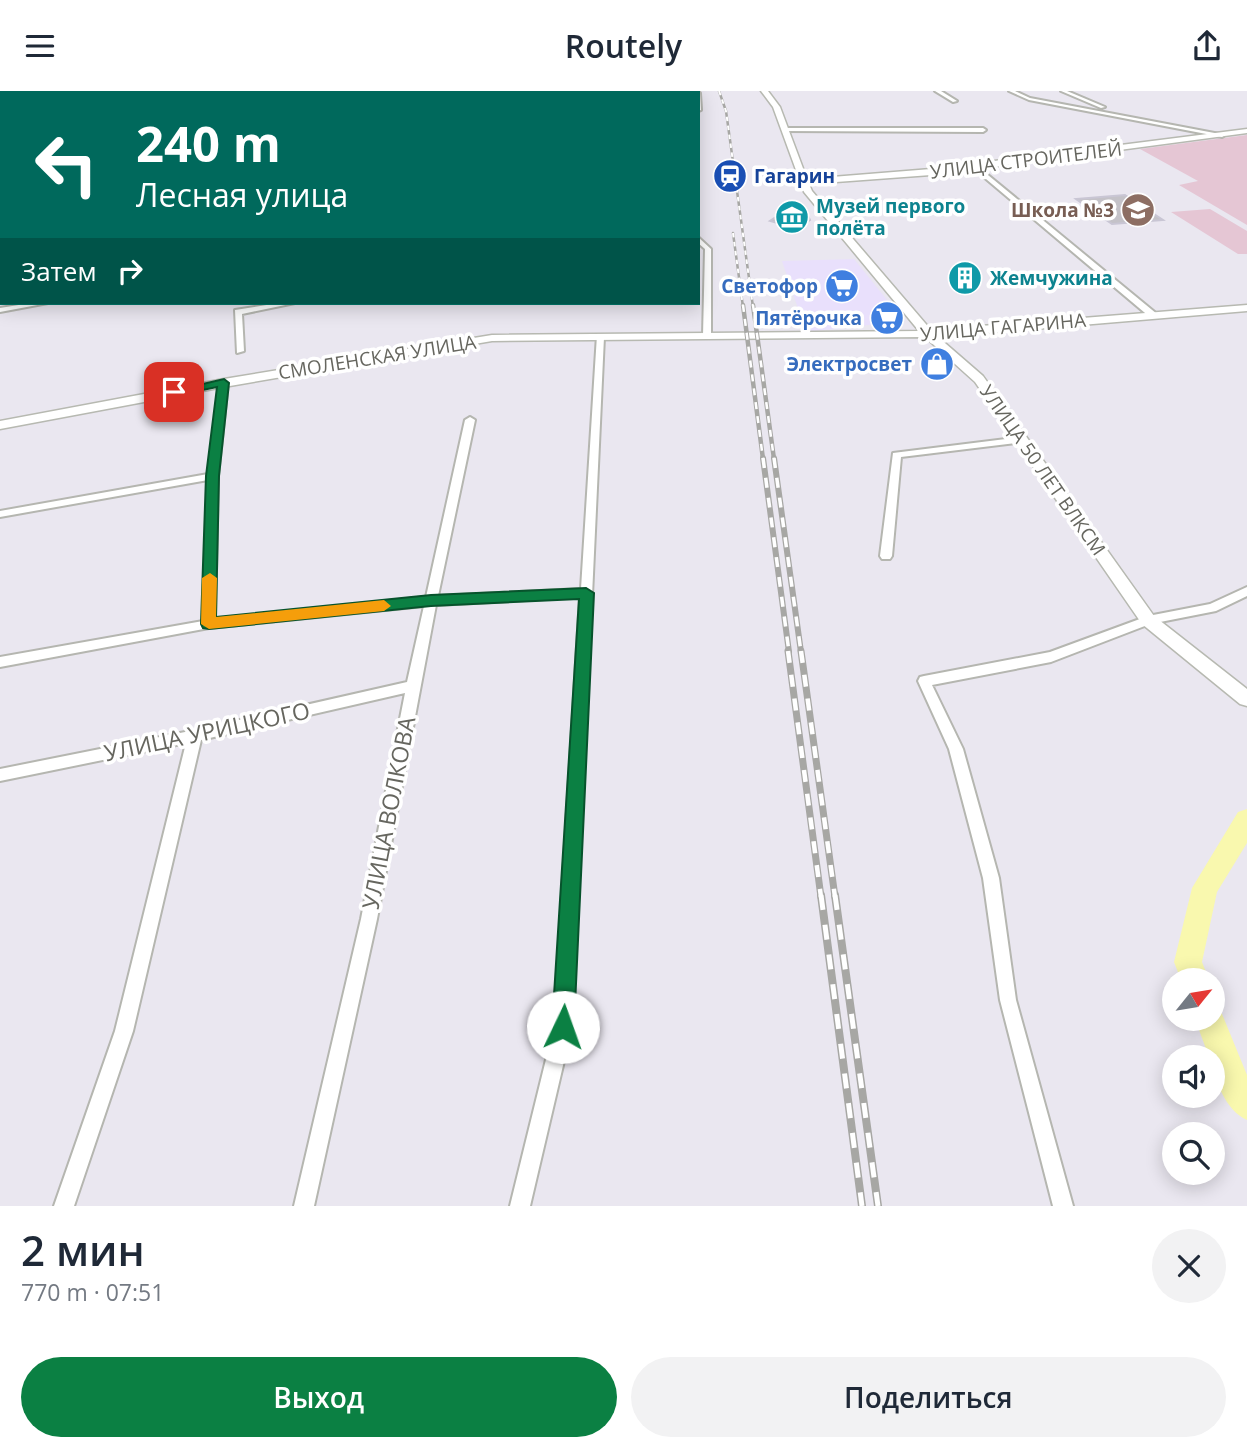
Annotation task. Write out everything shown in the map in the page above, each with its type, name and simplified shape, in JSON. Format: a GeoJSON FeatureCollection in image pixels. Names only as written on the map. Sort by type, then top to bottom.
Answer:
{"type":"FeatureCollection","features":[{"type":"Feature","properties":{"kind":"main road","name":"УЛИЦА 50 ЛЕТ ВЛКСМ"},"geometry":{"type":"LineString","coordinates":[[764,91],[776,107],[808,192],[928,334],[979,379],[1148,620],[1247,698]]}},
{"type":"Feature","properties":{"kind":"main road","name":"УЛИЦА СТРОИТЕЛЕЙ"},"geometry":{"type":"LineString","coordinates":[[804,182],[975,167],[1247,131]]}},
{"type":"Feature","properties":{"kind":"main road","name":"УЛИЦА ГАГАРИНА"},"geometry":{"type":"LineString","coordinates":[[759,335],[928,334],[1247,308]]}},
{"type":"Feature","properties":{"kind":"main road","name":"СМОЛЕНСКАЯ УЛИЦА"},"geometry":{"type":"LineString","coordinates":[[0,425],[224,383],[492,338],[759,335]]}},
{"type":"Feature","properties":{"kind":"street"},"geometry":{"type":"LineString","coordinates":[[937,91],[955,101]]}},
{"type":"Feature","properties":{"kind":"street"},"geometry":{"type":"LineString","coordinates":[[1012,91],[1029,99],[1222,135]]}},
{"type":"Feature","properties":{"kind":"street"},"geometry":{"type":"LineString","coordinates":[[1063,91],[1122,116]]}},
{"type":"Feature","properties":{"kind":"street"},"geometry":{"type":"LineString","coordinates":[[786,130],[984,130]]}},
{"type":"Feature","properties":{"kind":"street"},"geometry":{"type":"LineString","coordinates":[[975,167],[1154,316]]}},
{"type":"Feature","properties":{"kind":"street"},"geometry":{"type":"LineString","coordinates":[[700,241],[708,249],[707,336]]}},
{"type":"Feature","properties":{"kind":"street"},"geometry":{"type":"LineString","coordinates":[[0,310],[31,305]]}},
{"type":"Feature","properties":{"kind":"street"},"geometry":{"type":"LineString","coordinates":[[240,351],[238,312],[279,305]]}},
{"type":"Feature","properties":{"kind":"street"},"geometry":{"type":"LineString","coordinates":[[520,1206],[563,1027],[600,337]]}},
{"type":"Feature","properties":{"kind":"street"},"geometry":{"type":"LineString","coordinates":[[209,624],[213,476],[224,383]]}},
{"type":"Feature","properties":{"kind":"street","name":"УЛИЦА ВОЛКОВА"},"geometry":{"type":"LineString","coordinates":[[304,1206],[369,919],[413,686],[470,420]]}},
{"type":"Feature","properties":{"kind":"street"},"geometry":{"type":"LineString","coordinates":[[886,556],[896,455],[1022,440]]}},
{"type":"Feature","properties":{"kind":"street"},"geometry":{"type":"LineString","coordinates":[[0,514],[213,476]]}},
{"type":"Feature","properties":{"kind":"street"},"geometry":{"type":"LineString","coordinates":[[1063,1206],[1007,1000],[988,865],[957,749],[924,681],[1051,657],[1148,620],[1212,608],[1247,591]]}},
{"type":"Feature","properties":{"kind":"street"},"geometry":{"type":"LineString","coordinates":[[0,662],[209,624],[431,601],[586,593]]}},
{"type":"Feature","properties":{"kind":"street","name":"УЛИЦА УРИЦКОГО"},"geometry":{"type":"LineString","coordinates":[[0,775],[195,736],[413,686]]}},
{"type":"Feature","properties":{"kind":"street"},"geometry":{"type":"LineString","coordinates":[[64,1206],[124,1031],[195,736]]}},
{"type":"Feature","properties":{"kind":"shaded area"},"geometry":{"type":"Polygon","coordinates":[[[1247,135],[1247,225],[1179,185],[1198,181],[1140,149],[1247,135]]]}},
{"type":"Feature","properties":{"kind":"shaded area"},"geometry":{"type":"Polygon","coordinates":[[[1210,209],[1247,231],[1247,254],[1238,254],[1171,212],[1210,209]]]}},
{"type":"Feature","properties":{"kind":"shaded area"},"geometry":{"type":"Polygon","coordinates":[[[854,259],[904,321],[806,332],[782,261],[854,259]]]}},
{"type":"Feature","properties":{"kind":"building"},"geometry":{"type":"Polygon","coordinates":[[[1125,195],[1163,220],[1112,224],[1076,199],[1125,195]]]}},
{"type":"Feature","properties":{"kind":"building","name":"Музей первого полёта"},"geometry":{"type":"Polygon","coordinates":[[[788,209],[807,214],[810,220],[798,229],[770,221],[788,209]]]}},
{"type":"Feature","properties":{"kind":"waterway"},"geometry":{"type":"LineString","coordinates":[[1190,968],[1188,962],[1205,888],[1247,820]]}},
{"type":"Feature","properties":{"kind":"waterway"},"geometry":{"type":"LineString","coordinates":[[1214,1031],[1234,1083],[1247,1104]]}},
{"type":"Feature","properties":{"kind":"railway"},"geometry":{"type":"LineString","coordinates":[[719,91],[726,111],[753,307]]}},
{"type":"Feature","properties":{"kind":"railway"},"geometry":{"type":"LineString","coordinates":[[733,233],[743,307]]}},
{"type":"Feature","properties":{"kind":"railway"},"geometry":{"type":"LineString","coordinates":[[743,305],[763,459]]}},
{"type":"Feature","properties":{"kind":"railway"},"geometry":{"type":"LineString","coordinates":[[753,305],[774,459]]}},
{"type":"Feature","properties":{"kind":"railway"},"geometry":{"type":"LineString","coordinates":[[763,458],[789,652]]}},
{"type":"Feature","properties":{"kind":"railway"},"geometry":{"type":"LineString","coordinates":[[774,458],[801,652]]}},
{"type":"Feature","properties":{"kind":"railway"},"geometry":{"type":"LineString","coordinates":[[788,651],[821,897]]}},
{"type":"Feature","properties":{"kind":"railway"},"geometry":{"type":"LineString","coordinates":[[801,651],[835,897]]}},
{"type":"Feature","properties":{"kind":"railway"},"geometry":{"type":"LineString","coordinates":[[821,895],[862,1206]]}},
{"type":"Feature","properties":{"kind":"railway"},"geometry":{"type":"LineString","coordinates":[[835,895],[878,1206]]}},
{"type":"Feature","properties":{"kind":"slow traffic"},"geometry":{"type":"LineString","coordinates":[[210,578],[209,624],[384,606]]}},
{"type":"Feature","properties":{"kind":"place","name":"Гагарин"},"geometry":{"type":"Point","coordinates":[730,176]}},
{"type":"Feature","properties":{"kind":"place","name":"Школа №3"},"geometry":{"type":"Point","coordinates":[1138,210]}},
{"type":"Feature","properties":{"kind":"place","name":"Музей первого полёта"},"geometry":{"type":"Point","coordinates":[792,217]}},
{"type":"Feature","properties":{"kind":"place","name":"Жемчужина"},"geometry":{"type":"Point","coordinates":[965,278]}},
{"type":"Feature","properties":{"kind":"place","name":"Светофор"},"geometry":{"type":"Point","coordinates":[842,286]}},
{"type":"Feature","properties":{"kind":"place","name":"Пятёрочка"},"geometry":{"type":"Point","coordinates":[887,318]}},
{"type":"Feature","properties":{"kind":"place","name":"Электросвет"},"geometry":{"type":"Point","coordinates":[937,364]}},
{"type":"Feature","properties":{"kind":"route"},"geometry":{"type":"LineString","coordinates":[[174,392],[224,383],[213,476],[209,624],[431,601],[586,593],[563,1027]]}}]}
